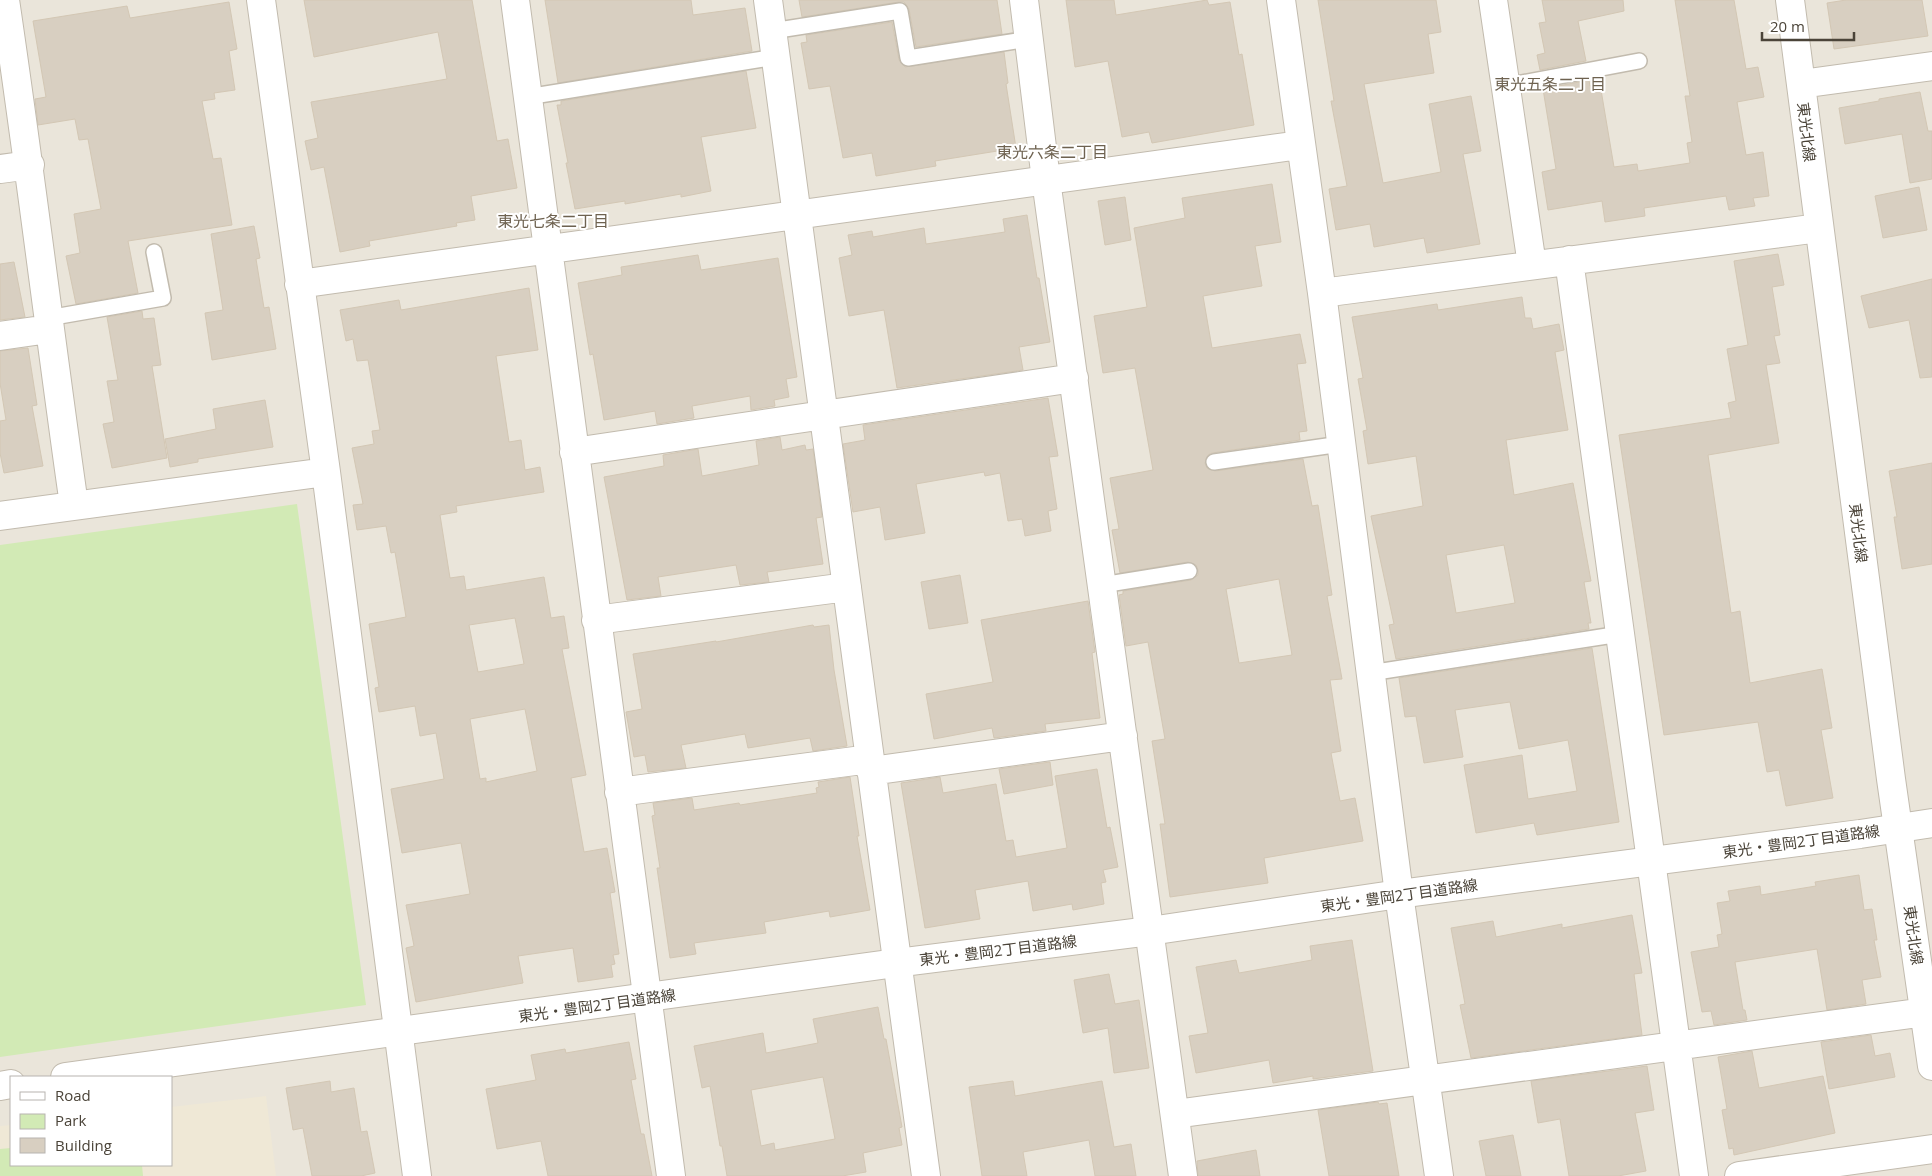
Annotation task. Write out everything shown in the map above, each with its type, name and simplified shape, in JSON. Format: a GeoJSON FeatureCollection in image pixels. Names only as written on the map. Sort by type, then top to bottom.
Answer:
{"type":"FeatureCollection","features":[{"type":"Feature","properties":{"kind":"street"},"geometry":{"type":"LineString","coordinates":[[5,0],[30,165],[49,324],[74,505]]}},
{"type":"Feature","properties":{"kind":"street"},"geometry":{"type":"LineString","coordinates":[[261,0],[326,472],[417,1176]]}},
{"type":"Feature","properties":{"kind":"street"},"geometry":{"type":"LineString","coordinates":[[515,0],[671,1176]]}},
{"type":"Feature","properties":{"kind":"street"},"geometry":{"type":"LineString","coordinates":[[768,0],[926,1176]]}},
{"type":"Feature","properties":{"kind":"street"},"geometry":{"type":"LineString","coordinates":[[1024,0],[1046,180],[1184,1176]]}},
{"type":"Feature","properties":{"kind":"street"},"geometry":{"type":"LineString","coordinates":[[1280,0],[1322,293],[1399,894],[1438,1176]]}},
{"type":"Feature","properties":{"kind":"street"},"geometry":{"type":"LineString","coordinates":[[1493,0],[1532,265]]}},
{"type":"Feature","properties":{"kind":"street","name":"東光北線"},"geometry":{"type":"LineString","coordinates":[[1790,0],[1898,828],[1928,1011],[1932,1066]]}},
{"type":"Feature","properties":{"kind":"street"},"geometry":{"type":"LineString","coordinates":[[1801,84],[1932,66]]}},
{"type":"Feature","properties":{"kind":"street"},"geometry":{"type":"LineString","coordinates":[[299,284],[547,248],[798,216],[1300,145]]}},
{"type":"Feature","properties":{"kind":"street"},"geometry":{"type":"LineString","coordinates":[[0,169],[30,165]]}},
{"type":"Feature","properties":{"kind":"street"},"geometry":{"type":"LineString","coordinates":[[1322,293],[1819,228]]}},
{"type":"Feature","properties":{"kind":"street"},"geometry":{"type":"LineString","coordinates":[[1569,260],[1694,1176]]}},
{"type":"Feature","properties":{"kind":"street"},"geometry":{"type":"LineString","coordinates":[[0,336],[49,324]]}},
{"type":"Feature","properties":{"kind":"street"},"geometry":{"type":"LineString","coordinates":[[574,452],[1074,378]]}},
{"type":"Feature","properties":{"kind":"street"},"geometry":{"type":"LineString","coordinates":[[0,516],[326,472]]}},
{"type":"Feature","properties":{"kind":"street"},"geometry":{"type":"LineString","coordinates":[[596,620],[847,587]]}},
{"type":"Feature","properties":{"kind":"street"},"geometry":{"type":"LineString","coordinates":[[619,792],[1123,736]]}},
{"type":"Feature","properties":{"kind":"street","name":"東光・豊岡2丁目道路線"},"geometry":{"type":"LineString","coordinates":[[71,1076],[896,963],[1150,931],[1399,894],[1652,862],[1932,823]]}},
{"type":"Feature","properties":{"kind":"street"},"geometry":{"type":"LineString","coordinates":[[1175,1114],[1928,1011]]}},
{"type":"Feature","properties":{"kind":"street"},"geometry":{"type":"LineString","coordinates":[[1739,1176],[1932,1149]]}},
{"type":"Feature","properties":{"kind":"lane"},"geometry":{"type":"LineString","coordinates":[[527,97],[774,44],[900,12],[908,58],[1029,39]]}},
{"type":"Feature","properties":{"kind":"lane"},"geometry":{"type":"LineString","coordinates":[[1506,86],[1639,61]]}},
{"type":"Feature","properties":{"kind":"lane"},"geometry":{"type":"LineString","coordinates":[[49,324],[163,298],[154,252]]}},
{"type":"Feature","properties":{"kind":"lane"},"geometry":{"type":"LineString","coordinates":[[1214,462],[1341,444]]}},
{"type":"Feature","properties":{"kind":"lane"},"geometry":{"type":"LineString","coordinates":[[1102,584],[1189,571]]}},
{"type":"Feature","properties":{"kind":"lane"},"geometry":{"type":"LineString","coordinates":[[1370,673],[1620,634]]}},
{"type":"Feature","properties":{"kind":"shaded area"},"geometry":{"type":"Polygon","coordinates":[[[0,0],[1932,0],[1932,1176],[0,1176],[0,0]]]}},
{"type":"Feature","properties":{"kind":"shaded area"},"geometry":{"type":"Polygon","coordinates":[[[266,1096],[276,1176],[0,1176],[0,1126],[10,1125],[10,1166],[172,1166],[172,1107],[266,1096]]]}},
{"type":"Feature","properties":{"kind":"green space"},"geometry":{"type":"Polygon","coordinates":[[[297,504],[366,1005],[0,1057],[0,545],[297,504]]]}},
{"type":"Feature","properties":{"kind":"green space"},"geometry":{"type":"Polygon","coordinates":[[[10,1148],[10,1166],[142,1166],[143,1176],[0,1176],[0,1149],[10,1148]]]}},
{"type":"Feature","properties":{"kind":"building"},"geometry":{"type":"Polygon","coordinates":[[[304,0],[472,0],[497,141],[508,139],[517,188],[471,196],[475,220],[456,223],[457,226],[369,241],[370,246],[340,252],[324,167],[311,170],[305,141],[318,138],[311,102],[447,79],[438,32],[314,57],[304,0]]]}},
{"type":"Feature","properties":{"kind":"building"},"geometry":{"type":"Polygon","coordinates":[[[545,0],[691,0],[693,15],[745,8],[752,51],[558,83],[545,0]]]}},
{"type":"Feature","properties":{"kind":"building"},"geometry":{"type":"Polygon","coordinates":[[[799,0],[997,0],[1002,34],[916,47],[909,9],[904,2],[802,17],[799,0]]]}},
{"type":"Feature","properties":{"kind":"building"},"geometry":{"type":"Polygon","coordinates":[[[1066,0],[1114,0],[1116,15],[1207,0],[1209,5],[1230,2],[1239,55],[1242,54],[1254,125],[1152,143],[1149,132],[1122,137],[1108,61],[1075,67],[1066,0]]]}},
{"type":"Feature","properties":{"kind":"building"},"geometry":{"type":"Polygon","coordinates":[[[1318,0],[1436,0],[1441,32],[1428,34],[1434,73],[1364,84],[1383,183],[1441,172],[1429,104],[1471,96],[1481,151],[1463,154],[1480,244],[1427,253],[1424,238],[1374,247],[1370,224],[1336,230],[1329,189],[1347,186],[1331,101],[1334,101],[1318,0]]]}},
{"type":"Feature","properties":{"kind":"building"},"geometry":{"type":"Polygon","coordinates":[[[1542,0],[1623,0],[1624,11],[1578,21],[1586,61],[1540,70],[1537,55],[1545,53],[1539,23],[1546,22],[1542,0]]]}},
{"type":"Feature","properties":{"kind":"building"},"geometry":{"type":"Polygon","coordinates":[[[1675,0],[1734,0],[1746,69],[1758,67],[1764,97],[1737,102],[1746,155],[1763,152],[1769,196],[1753,198],[1755,206],[1729,210],[1726,196],[1644,208],[1645,216],[1605,222],[1602,201],[1548,210],[1542,172],[1556,169],[1543,89],[1589,80],[1590,86],[1600,84],[1614,167],[1637,164],[1638,171],[1690,163],[1687,143],[1692,142],[1685,96],[1690,96],[1675,0]]]}},
{"type":"Feature","properties":{"kind":"building"},"geometry":{"type":"Polygon","coordinates":[[[1846,0],[1922,0],[1928,36],[1834,49],[1827,3],[1846,0]]]}},
{"type":"Feature","properties":{"kind":"building"},"geometry":{"type":"Polygon","coordinates":[[[229,2],[237,49],[229,51],[235,90],[214,93],[215,99],[202,101],[213,159],[221,158],[232,225],[128,241],[138,293],[76,304],[66,256],[80,253],[74,214],[101,209],[88,139],[79,140],[75,119],[38,125],[35,99],[46,97],[33,21],[127,6],[130,18],[229,2]]]}},
{"type":"Feature","properties":{"kind":"building"},"geometry":{"type":"Polygon","coordinates":[[[892,22],[899,60],[905,67],[1004,52],[1008,83],[1006,84],[1016,148],[935,161],[936,166],[876,176],[872,153],[843,158],[830,86],[809,89],[801,43],[807,42],[806,35],[892,22]]]}},
{"type":"Feature","properties":{"kind":"building"},"geometry":{"type":"Polygon","coordinates":[[[746,71],[756,128],[701,137],[711,191],[681,197],[681,194],[625,204],[625,201],[575,209],[557,105],[561,105],[561,101],[746,71]]]}},
{"type":"Feature","properties":{"kind":"building"},"geometry":{"type":"Polygon","coordinates":[[[1920,92],[1928,131],[1932,131],[1932,179],[1910,183],[1902,134],[1845,144],[1839,108],[1920,92]]]}},
{"type":"Feature","properties":{"kind":"building"},"geometry":{"type":"Polygon","coordinates":[[[1272,184],[1281,242],[1255,246],[1262,286],[1203,296],[1212,348],[1300,334],[1306,363],[1297,364],[1307,431],[1299,432],[1300,440],[1212,453],[1208,455],[1205,463],[1207,468],[1215,471],[1303,459],[1312,506],[1318,505],[1332,595],[1327,596],[1342,679],[1330,680],[1341,751],[1331,753],[1340,801],[1355,798],[1363,841],[1264,858],[1268,883],[1170,897],[1160,824],[1165,824],[1152,741],[1165,739],[1148,642],[1126,646],[1119,595],[1123,594],[1123,591],[1191,580],[1198,575],[1198,570],[1196,565],[1188,562],[1120,573],[1112,530],[1119,529],[1110,478],[1153,470],[1135,368],[1103,373],[1094,316],[1147,307],[1134,228],[1185,218],[1182,198],[1272,184]],[[1279,579],[1226,589],[1239,663],[1292,655],[1279,579]]]}},
{"type":"Feature","properties":{"kind":"building"},"geometry":{"type":"Polygon","coordinates":[[[1919,187],[1927,230],[1883,238],[1875,196],[1919,187]]]}},
{"type":"Feature","properties":{"kind":"building"},"geometry":{"type":"Polygon","coordinates":[[[1125,197],[1131,240],[1105,245],[1098,201],[1125,197]]]}},
{"type":"Feature","properties":{"kind":"building"},"geometry":{"type":"Polygon","coordinates":[[[1027,215],[1050,342],[1019,347],[1023,370],[897,388],[884,310],[849,316],[839,258],[852,255],[848,235],[872,231],[873,237],[924,228],[926,244],[1005,232],[1003,219],[1027,215]]]}},
{"type":"Feature","properties":{"kind":"building"},"geometry":{"type":"Polygon","coordinates":[[[254,226],[260,258],[256,259],[264,308],[269,307],[276,349],[212,360],[205,313],[223,310],[211,234],[254,226]]]}},
{"type":"Feature","properties":{"kind":"building"},"geometry":{"type":"Polygon","coordinates":[[[1778,254],[1784,285],[1772,287],[1780,335],[1774,336],[1780,363],[1766,365],[1779,443],[1708,455],[1731,613],[1740,611],[1750,683],[1822,669],[1832,728],[1821,730],[1833,798],[1786,806],[1779,770],[1767,772],[1758,722],[1664,735],[1619,435],[1731,418],[1728,403],[1736,401],[1727,349],[1748,345],[1734,261],[1778,254]]]}},
{"type":"Feature","properties":{"kind":"building"},"geometry":{"type":"Polygon","coordinates":[[[698,255],[701,270],[778,258],[797,377],[786,379],[789,397],[774,400],[775,406],[751,410],[750,396],[692,406],[694,418],[657,424],[655,411],[604,420],[593,354],[590,355],[578,283],[622,275],[621,267],[698,255]]]}},
{"type":"Feature","properties":{"kind":"building"},"geometry":{"type":"Polygon","coordinates":[[[14,262],[25,317],[0,320],[0,264],[14,262]]]}},
{"type":"Feature","properties":{"kind":"building"},"geometry":{"type":"Polygon","coordinates":[[[1932,279],[1932,377],[1920,378],[1909,320],[1869,328],[1861,296],[1932,279]]]}},
{"type":"Feature","properties":{"kind":"building"},"geometry":{"type":"Polygon","coordinates":[[[529,288],[538,350],[496,356],[509,442],[521,440],[525,470],[540,467],[544,492],[456,506],[457,512],[440,515],[450,578],[464,576],[466,590],[544,577],[551,618],[564,616],[569,648],[562,649],[586,775],[571,778],[584,852],[607,848],[615,892],[610,893],[619,954],[613,955],[615,964],[611,965],[613,977],[578,982],[573,948],[518,956],[523,983],[416,1002],[406,948],[414,946],[406,905],[470,894],[461,843],[402,853],[391,789],[444,779],[436,733],[420,736],[415,706],[379,712],[375,688],[379,687],[369,624],[406,617],[395,552],[391,553],[386,526],[357,530],[353,505],[363,504],[352,448],[374,444],[372,431],[380,430],[368,360],[357,361],[353,339],[346,341],[340,310],[399,300],[401,310],[529,288]],[[515,618],[469,625],[478,672],[524,664],[515,618]],[[525,709],[470,719],[480,779],[486,778],[486,782],[537,771],[525,709]]]}},
{"type":"Feature","properties":{"kind":"building"},"geometry":{"type":"Polygon","coordinates":[[[1522,297],[1525,318],[1531,318],[1533,329],[1559,324],[1564,350],[1555,352],[1568,430],[1506,440],[1514,495],[1573,483],[1591,581],[1584,582],[1591,623],[1588,623],[1589,629],[1396,659],[1389,625],[1394,624],[1371,516],[1423,506],[1416,456],[1368,464],[1363,431],[1367,430],[1358,379],[1363,378],[1352,317],[1437,304],[1438,310],[1522,297]],[[1504,545],[1446,555],[1456,613],[1515,603],[1504,545]]]}},
{"type":"Feature","properties":{"kind":"building"},"geometry":{"type":"Polygon","coordinates":[[[142,311],[143,319],[154,318],[161,365],[152,366],[167,458],[112,468],[103,424],[114,422],[107,381],[118,380],[107,317],[142,311]]]}},
{"type":"Feature","properties":{"kind":"building"},"geometry":{"type":"Polygon","coordinates":[[[28,348],[37,405],[32,406],[43,466],[4,473],[0,453],[0,421],[6,420],[0,383],[0,351],[28,348]]]}},
{"type":"Feature","properties":{"kind":"building"},"geometry":{"type":"Polygon","coordinates":[[[1048,398],[1058,456],[1049,457],[1057,509],[1048,511],[1051,531],[1025,536],[1022,519],[1008,521],[1000,473],[985,476],[984,472],[916,484],[925,533],[885,540],[880,507],[853,512],[843,444],[865,440],[863,425],[1048,398]]]}},
{"type":"Feature","properties":{"kind":"building"},"geometry":{"type":"Polygon","coordinates":[[[265,400],[273,447],[198,459],[198,462],[170,467],[165,439],[216,429],[213,409],[265,400]]]}},
{"type":"Feature","properties":{"kind":"building"},"geometry":{"type":"Polygon","coordinates":[[[780,437],[782,450],[805,445],[806,450],[813,449],[822,517],[816,518],[823,564],[767,572],[769,582],[740,585],[736,565],[658,577],[661,596],[627,600],[604,477],[664,466],[663,455],[698,449],[702,476],[759,465],[756,441],[780,437]]]}},
{"type":"Feature","properties":{"kind":"building"},"geometry":{"type":"Polygon","coordinates":[[[1932,463],[1932,564],[1902,569],[1894,517],[1897,517],[1889,471],[1932,463]]]}},
{"type":"Feature","properties":{"kind":"building"},"geometry":{"type":"Polygon","coordinates":[[[960,575],[968,623],[929,629],[921,582],[960,575]]]}},
{"type":"Feature","properties":{"kind":"building"},"geometry":{"type":"Polygon","coordinates":[[[1088,601],[1095,652],[1092,653],[1100,718],[1045,724],[1046,731],[994,738],[992,728],[934,739],[926,694],[993,682],[981,620],[1088,601]]]}},
{"type":"Feature","properties":{"kind":"building"},"geometry":{"type":"Polygon","coordinates":[[[813,625],[814,627],[829,625],[834,670],[847,746],[813,751],[810,738],[748,748],[745,734],[681,745],[686,768],[648,772],[645,755],[634,757],[626,712],[642,709],[633,654],[813,625]]]}},
{"type":"Feature","properties":{"kind":"building"},"geometry":{"type":"Polygon","coordinates":[[[1592,648],[1619,822],[1537,835],[1534,823],[1476,833],[1464,765],[1522,755],[1528,799],[1577,791],[1568,740],[1519,749],[1510,702],[1455,710],[1463,757],[1424,763],[1416,716],[1405,717],[1399,678],[1592,648]]]}},
{"type":"Feature","properties":{"kind":"building"},"geometry":{"type":"Polygon","coordinates":[[[1050,762],[1053,785],[1004,794],[999,769],[1050,762]]]}},
{"type":"Feature","properties":{"kind":"building"},"geometry":{"type":"Polygon","coordinates":[[[1097,769],[1107,828],[1110,827],[1118,867],[1103,870],[1106,882],[1101,883],[1104,904],[1073,910],[1072,904],[1033,911],[1028,881],[975,890],[980,919],[925,928],[901,783],[940,777],[943,793],[996,784],[1006,841],[1013,840],[1016,857],[1067,848],[1055,776],[1097,769]]]}},
{"type":"Feature","properties":{"kind":"building"},"geometry":{"type":"Polygon","coordinates":[[[850,777],[859,836],[857,836],[870,910],[830,917],[829,911],[764,922],[766,933],[694,943],[696,954],[670,958],[657,868],[660,868],[652,816],[655,815],[653,803],[692,798],[694,810],[739,803],[740,805],[817,793],[818,782],[850,777]]]}},
{"type":"Feature","properties":{"kind":"building"},"geometry":{"type":"Polygon","coordinates":[[[1859,875],[1864,910],[1872,909],[1877,940],[1874,940],[1881,977],[1862,980],[1866,1004],[1827,1010],[1817,949],[1735,962],[1743,1010],[1745,1010],[1747,1020],[1714,1025],[1711,1011],[1702,1012],[1691,952],[1719,947],[1717,935],[1722,934],[1717,903],[1730,901],[1728,891],[1760,886],[1761,895],[1816,886],[1815,882],[1859,875]]]}},
{"type":"Feature","properties":{"kind":"building"},"geometry":{"type":"Polygon","coordinates":[[[1632,915],[1642,973],[1634,974],[1642,1035],[1471,1058],[1460,1005],[1465,1004],[1451,928],[1493,921],[1496,937],[1562,924],[1562,928],[1632,915]]]}},
{"type":"Feature","properties":{"kind":"building"},"geometry":{"type":"Polygon","coordinates":[[[1352,940],[1373,1071],[1313,1079],[1313,1076],[1273,1083],[1269,1060],[1196,1073],[1189,1036],[1208,1033],[1196,967],[1236,960],[1239,973],[1312,960],[1310,946],[1352,940]]]}},
{"type":"Feature","properties":{"kind":"building"},"geometry":{"type":"Polygon","coordinates":[[[1109,974],[1115,1004],[1139,1000],[1149,1068],[1114,1073],[1108,1028],[1083,1033],[1074,980],[1109,974]]]}},
{"type":"Feature","properties":{"kind":"building"},"geometry":{"type":"Polygon","coordinates":[[[878,1007],[884,1039],[886,1039],[902,1127],[899,1128],[902,1145],[863,1153],[866,1172],[842,1176],[727,1176],[710,1086],[702,1088],[694,1046],[763,1033],[766,1053],[818,1043],[813,1019],[878,1007]],[[823,1077],[751,1090],[761,1146],[774,1143],[775,1150],[835,1139],[823,1077]]]}},
{"type":"Feature","properties":{"kind":"building"},"geometry":{"type":"Polygon","coordinates":[[[1871,1035],[1875,1056],[1890,1053],[1895,1077],[1829,1089],[1821,1042],[1871,1035]]]}},
{"type":"Feature","properties":{"kind":"building"},"geometry":{"type":"Polygon","coordinates":[[[629,1042],[636,1079],[631,1080],[641,1134],[644,1134],[652,1176],[548,1176],[541,1141],[497,1149],[486,1089],[536,1080],[531,1055],[565,1049],[566,1053],[629,1042]]]}},
{"type":"Feature","properties":{"kind":"building"},"geometry":{"type":"Polygon","coordinates":[[[1752,1051],[1759,1088],[1823,1076],[1835,1133],[1734,1155],[1733,1148],[1729,1149],[1722,1110],[1727,1109],[1718,1057],[1752,1051]]]}},
{"type":"Feature","properties":{"kind":"building"},"geometry":{"type":"Polygon","coordinates":[[[1647,1066],[1654,1110],[1635,1113],[1646,1171],[1618,1176],[1569,1176],[1560,1119],[1538,1123],[1531,1081],[1647,1066]]]}},
{"type":"Feature","properties":{"kind":"building"},"geometry":{"type":"Polygon","coordinates":[[[330,1081],[331,1092],[354,1088],[361,1132],[367,1131],[375,1173],[361,1176],[312,1176],[303,1128],[293,1130],[286,1088],[330,1081]]]}},
{"type":"Feature","properties":{"kind":"building"},"geometry":{"type":"Polygon","coordinates":[[[1013,1081],[1015,1096],[1102,1081],[1114,1147],[1131,1144],[1136,1176],[1095,1176],[1089,1140],[1023,1152],[1027,1176],[982,1176],[969,1087],[1013,1081]]]}},
{"type":"Feature","properties":{"kind":"building"},"geometry":{"type":"Polygon","coordinates":[[[1378,1102],[1379,1104],[1387,1103],[1399,1176],[1329,1176],[1318,1110],[1378,1102]]]}},
{"type":"Feature","properties":{"kind":"building"},"geometry":{"type":"Polygon","coordinates":[[[1513,1135],[1521,1176],[1486,1176],[1479,1141],[1513,1135]]]}},
{"type":"Feature","properties":{"kind":"building"},"geometry":{"type":"Polygon","coordinates":[[[1256,1150],[1260,1176],[1198,1176],[1197,1161],[1256,1150]]]}},
{"type":"Feature","properties":{"kind":"district","name":"東光五条二丁目"},"geometry":{"type":"Point","coordinates":[1550,84]}},
{"type":"Feature","properties":{"kind":"district","name":"東光六条二丁目"},"geometry":{"type":"Point","coordinates":[1052,152]}},
{"type":"Feature","properties":{"kind":"district","name":"東光七条二丁目"},"geometry":{"type":"Point","coordinates":[553,221]}}]}
